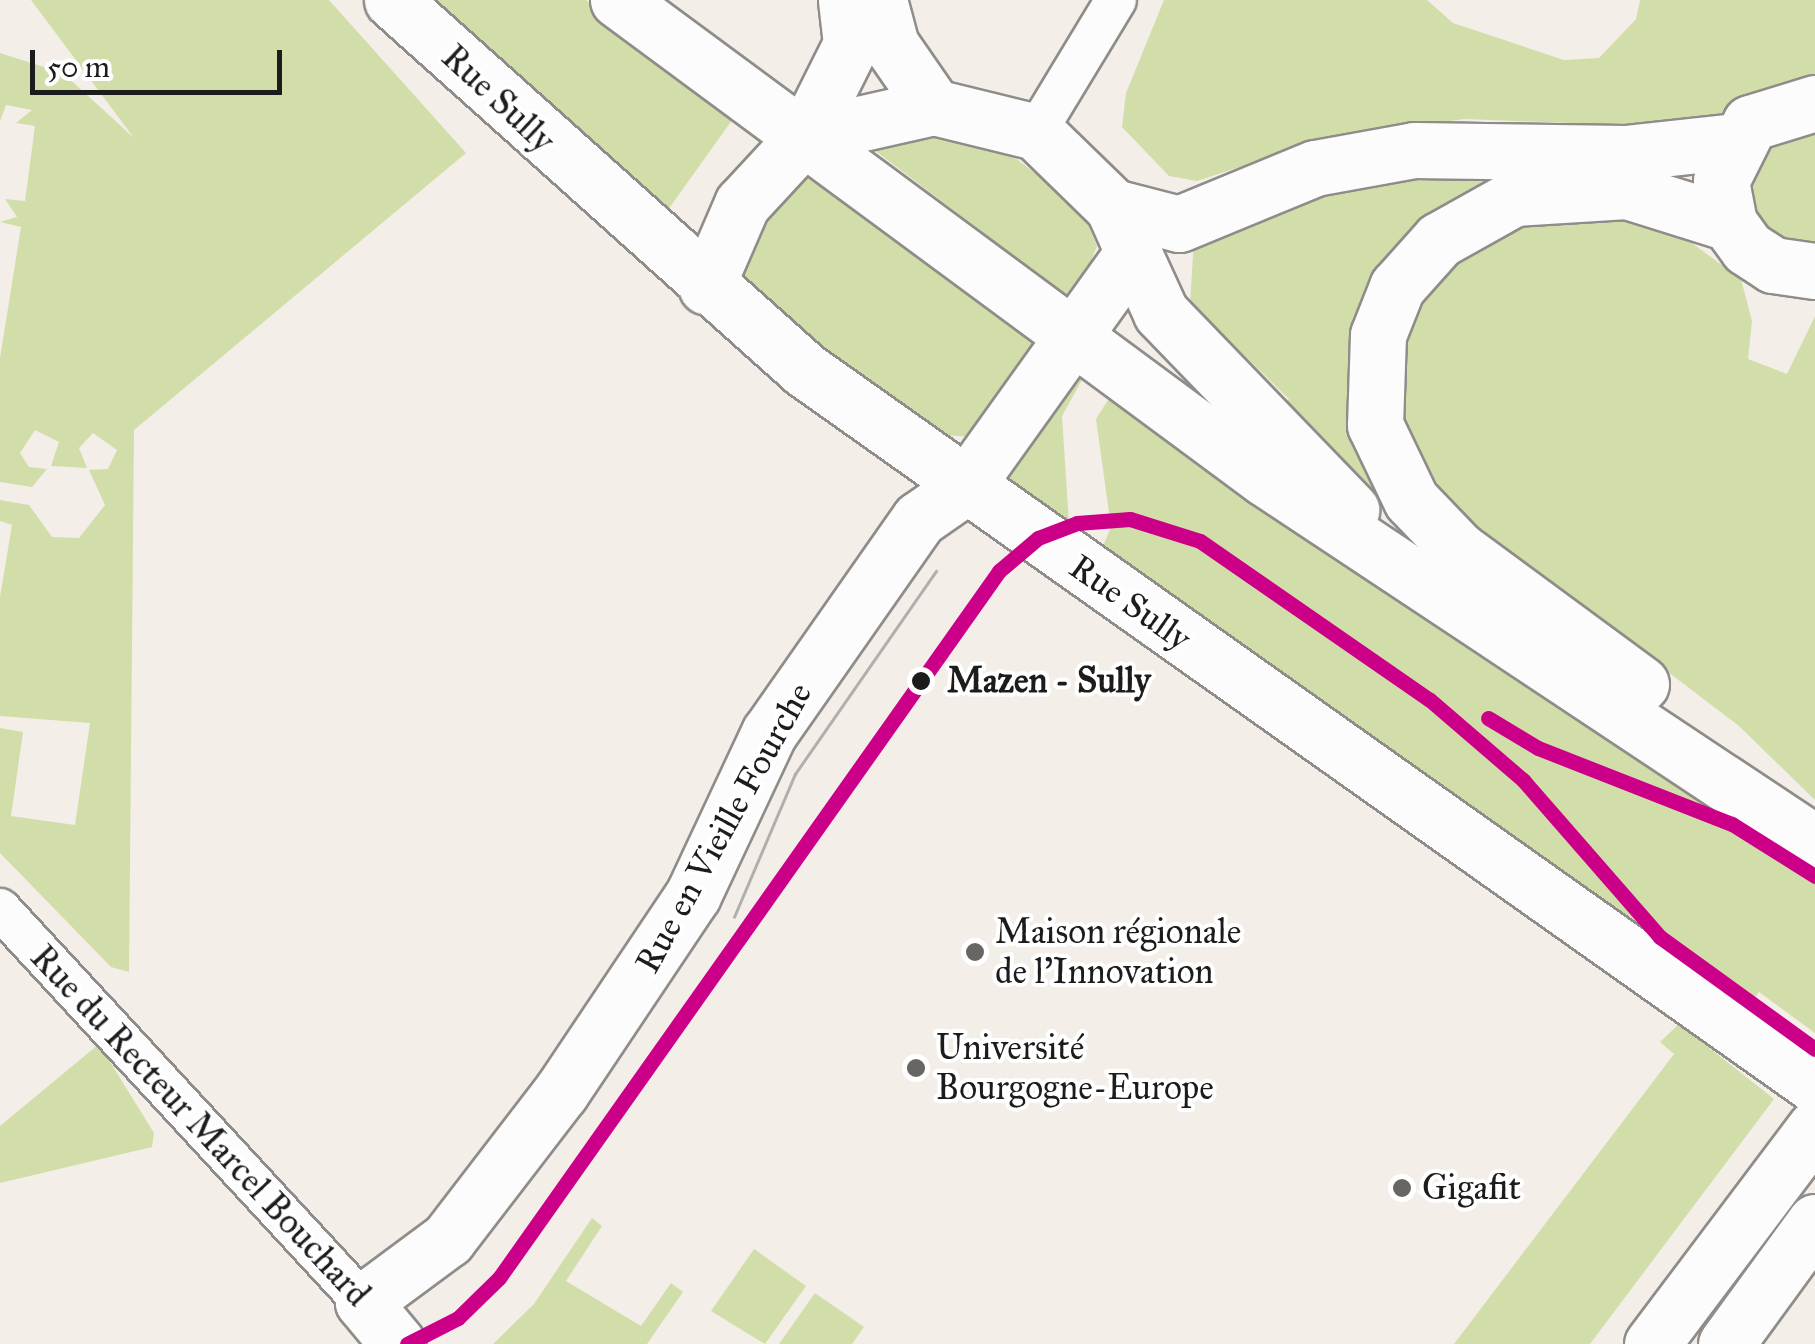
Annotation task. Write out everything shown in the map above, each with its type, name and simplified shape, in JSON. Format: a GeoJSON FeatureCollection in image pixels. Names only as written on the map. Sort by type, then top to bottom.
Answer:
{"type":"FeatureCollection","features":[{"type":"Feature","properties":{"kind":"main road","name":"Rue Sully"},"geometry":{"type":"LineString","coordinates":[[392,0],[706,287],[966,487],[1815,1085]]}},
{"type":"Feature","properties":{"kind":"main road"},"geometry":{"type":"LineString","coordinates":[[618,0],[1075,337],[1398,566],[1801,833]]}},
{"type":"Feature","properties":{"kind":"main road"},"geometry":{"type":"LineString","coordinates":[[706,287],[742,204],[805,136],[851,44],[846,0]]}},
{"type":"Feature","properties":{"kind":"main road"},"geometry":{"type":"LineString","coordinates":[[880,0],[892,46],[934,107]]}},
{"type":"Feature","properties":{"kind":"main road"},"geometry":{"type":"LineString","coordinates":[[1729,223],[1721,181],[1735,141],[1768,111],[1815,103]]}},
{"type":"Feature","properties":{"kind":"main road"},"geometry":{"type":"LineString","coordinates":[[805,136],[934,107],[1036,132],[1123,229],[1161,313],[1398,566]]}},
{"type":"Feature","properties":{"kind":"main road"},"geometry":{"type":"LineString","coordinates":[[1123,229],[1179,224],[1315,168],[1453,146],[1624,153],[1735,141]]}},
{"type":"Feature","properties":{"kind":"main road"},"geometry":{"type":"LineString","coordinates":[[1801,833],[1684,717],[1435,527],[1383,450],[1370,390],[1398,287],[1439,240],[1495,205],[1544,190],[1627,191],[1729,223],[1773,265],[1815,271]]}},
{"type":"Feature","properties":{"kind":"main road"},"geometry":{"type":"LineString","coordinates":[[966,487],[1075,337],[1123,229]]}},
{"type":"Feature","properties":{"kind":"main road","name":"Rue en Vieille Fourche"},"geometry":{"type":"LineString","coordinates":[[363,1302],[448,1239],[561,1092],[693,895],[769,733],[918,519],[966,487]]}},
{"type":"Feature","properties":{"kind":"main road"},"geometry":{"type":"LineString","coordinates":[[1652,1344],[1815,1128]]}},
{"type":"Feature","properties":{"kind":"main road"},"geometry":{"type":"LineString","coordinates":[[1726,1344],[1815,1222]]}},
{"type":"Feature","properties":{"kind":"main road","name":"Rue du Recteur Marcel Bouchard"},"geometry":{"type":"LineString","coordinates":[[363,1302],[398,1344]]}},
{"type":"Feature","properties":{"kind":"street"},"geometry":{"type":"LineString","coordinates":[[1036,132],[1116,0]]}},
{"type":"Feature","properties":{"kind":"street","name":"Rue du Recteur Marcel Bouchard"},"geometry":{"type":"LineString","coordinates":[[0,909],[363,1302]]}},
{"type":"Feature","properties":{"kind":"green space"},"geometry":{"type":"Polygon","coordinates":[[[31,0],[329,0],[466,153],[134,430],[129,972],[111,967],[0,853],[0,728],[23,732],[11,816],[75,825],[90,723],[0,716],[0,597],[12,525],[0,521],[0,500],[29,505],[52,537],[79,538],[105,505],[89,470],[108,469],[117,450],[93,433],[79,448],[87,468],[51,466],[59,442],[35,430],[20,453],[29,467],[47,469],[32,487],[0,482],[0,358],[21,227],[0,222],[17,217],[5,199],[25,201],[35,126],[16,123],[32,110],[6,105],[0,121],[0,53],[63,73],[134,138],[31,0]]]}},
{"type":"Feature","properties":{"kind":"green space"},"geometry":{"type":"Polygon","coordinates":[[[421,0],[586,0],[740,109],[660,221],[421,0]]]}},
{"type":"Feature","properties":{"kind":"green space"},"geometry":{"type":"Polygon","coordinates":[[[1164,0],[1427,0],[1453,23],[1564,60],[1599,58],[1636,19],[1640,0],[1815,0],[1815,80],[1770,87],[1693,128],[1465,119],[1338,135],[1197,181],[1169,176],[1122,127],[1126,93],[1164,0]]]}},
{"type":"Feature","properties":{"kind":"green space"},"geometry":{"type":"Polygon","coordinates":[[[1815,125],[1815,254],[1805,255],[1754,221],[1748,177],[1770,139],[1815,125]]]}},
{"type":"Feature","properties":{"kind":"green space"},"geometry":{"type":"Polygon","coordinates":[[[935,135],[978,141],[1018,160],[1082,210],[1097,246],[1074,302],[869,146],[935,135]]]}},
{"type":"Feature","properties":{"kind":"green space"},"geometry":{"type":"Polygon","coordinates":[[[810,161],[1054,336],[974,437],[926,434],[742,290],[737,261],[748,236],[810,161]]]}},
{"type":"Feature","properties":{"kind":"green space"},"geometry":{"type":"Polygon","coordinates":[[[1455,174],[1515,175],[1384,281],[1410,529],[1314,428],[1281,408],[1289,399],[1190,303],[1194,240],[1355,187],[1455,174]]]}},
{"type":"Feature","properties":{"kind":"green space"},"geometry":{"type":"Polygon","coordinates":[[[1619,207],[1637,224],[1678,233],[1741,279],[1752,321],[1748,359],[1787,374],[1815,316],[1815,800],[1739,726],[1451,507],[1405,427],[1396,376],[1403,340],[1421,293],[1447,260],[1542,214],[1619,207]]]}},
{"type":"Feature","properties":{"kind":"green space"},"geometry":{"type":"Polygon","coordinates":[[[1088,369],[1062,416],[1070,539],[997,487],[1074,374],[1088,369]]]}},
{"type":"Feature","properties":{"kind":"green space"},"geometry":{"type":"Polygon","coordinates":[[[1115,389],[1815,864],[1815,1033],[1759,992],[1743,1013],[1098,558],[1111,527],[1096,419],[1115,389]]]}},
{"type":"Feature","properties":{"kind":"green space"},"geometry":{"type":"Polygon","coordinates":[[[1679,1024],[1774,1099],[1590,1344],[1454,1344],[1674,1054],[1660,1042],[1679,1024]]]}},
{"type":"Feature","properties":{"kind":"green space"},"geometry":{"type":"Polygon","coordinates":[[[99,1044],[154,1133],[152,1147],[0,1183],[0,1126],[99,1044]]]}},
{"type":"Feature","properties":{"kind":"green space"},"geometry":{"type":"Polygon","coordinates":[[[592,1218],[602,1226],[566,1281],[641,1326],[671,1283],[683,1292],[647,1344],[493,1344],[534,1304],[592,1218]]]}},
{"type":"Feature","properties":{"kind":"green space"},"geometry":{"type":"Polygon","coordinates":[[[754,1249],[806,1286],[765,1344],[711,1311],[754,1249]]]}},
{"type":"Feature","properties":{"kind":"green space"},"geometry":{"type":"Polygon","coordinates":[[[815,1293],[864,1327],[852,1344],[779,1344],[815,1293]]]}},
{"type":"Feature","properties":{"kind":"tram line"},"geometry":{"type":"LineString","coordinates":[[734,917],[795,774],[936,571]]}},
{"type":"Feature","properties":{"kind":"transit line"},"geometry":{"type":"LineString","coordinates":[[407,1344],[458,1318],[499,1278],[999,571],[1038,538],[1077,523],[1130,519],[1200,541],[1430,700],[1523,780],[1660,937],[1815,1049]]}},
{"type":"Feature","properties":{"kind":"transit line"},"geometry":{"type":"LineString","coordinates":[[1488,718],[1538,748],[1732,824],[1815,876]]}},
{"type":"Feature","properties":{"kind":"place","name":"Mazen - Sully"},"geometry":{"type":"Point","coordinates":[921,681]}},
{"type":"Feature","properties":{"kind":"place","name":"Maison régionale de l'Innovation"},"geometry":{"type":"Point","coordinates":[975,952]}},
{"type":"Feature","properties":{"kind":"place","name":"Université Bourgogne-Europe"},"geometry":{"type":"Point","coordinates":[916,1068]}},
{"type":"Feature","properties":{"kind":"place","name":"Gigafit"},"geometry":{"type":"Point","coordinates":[1402,1188]}}]}
